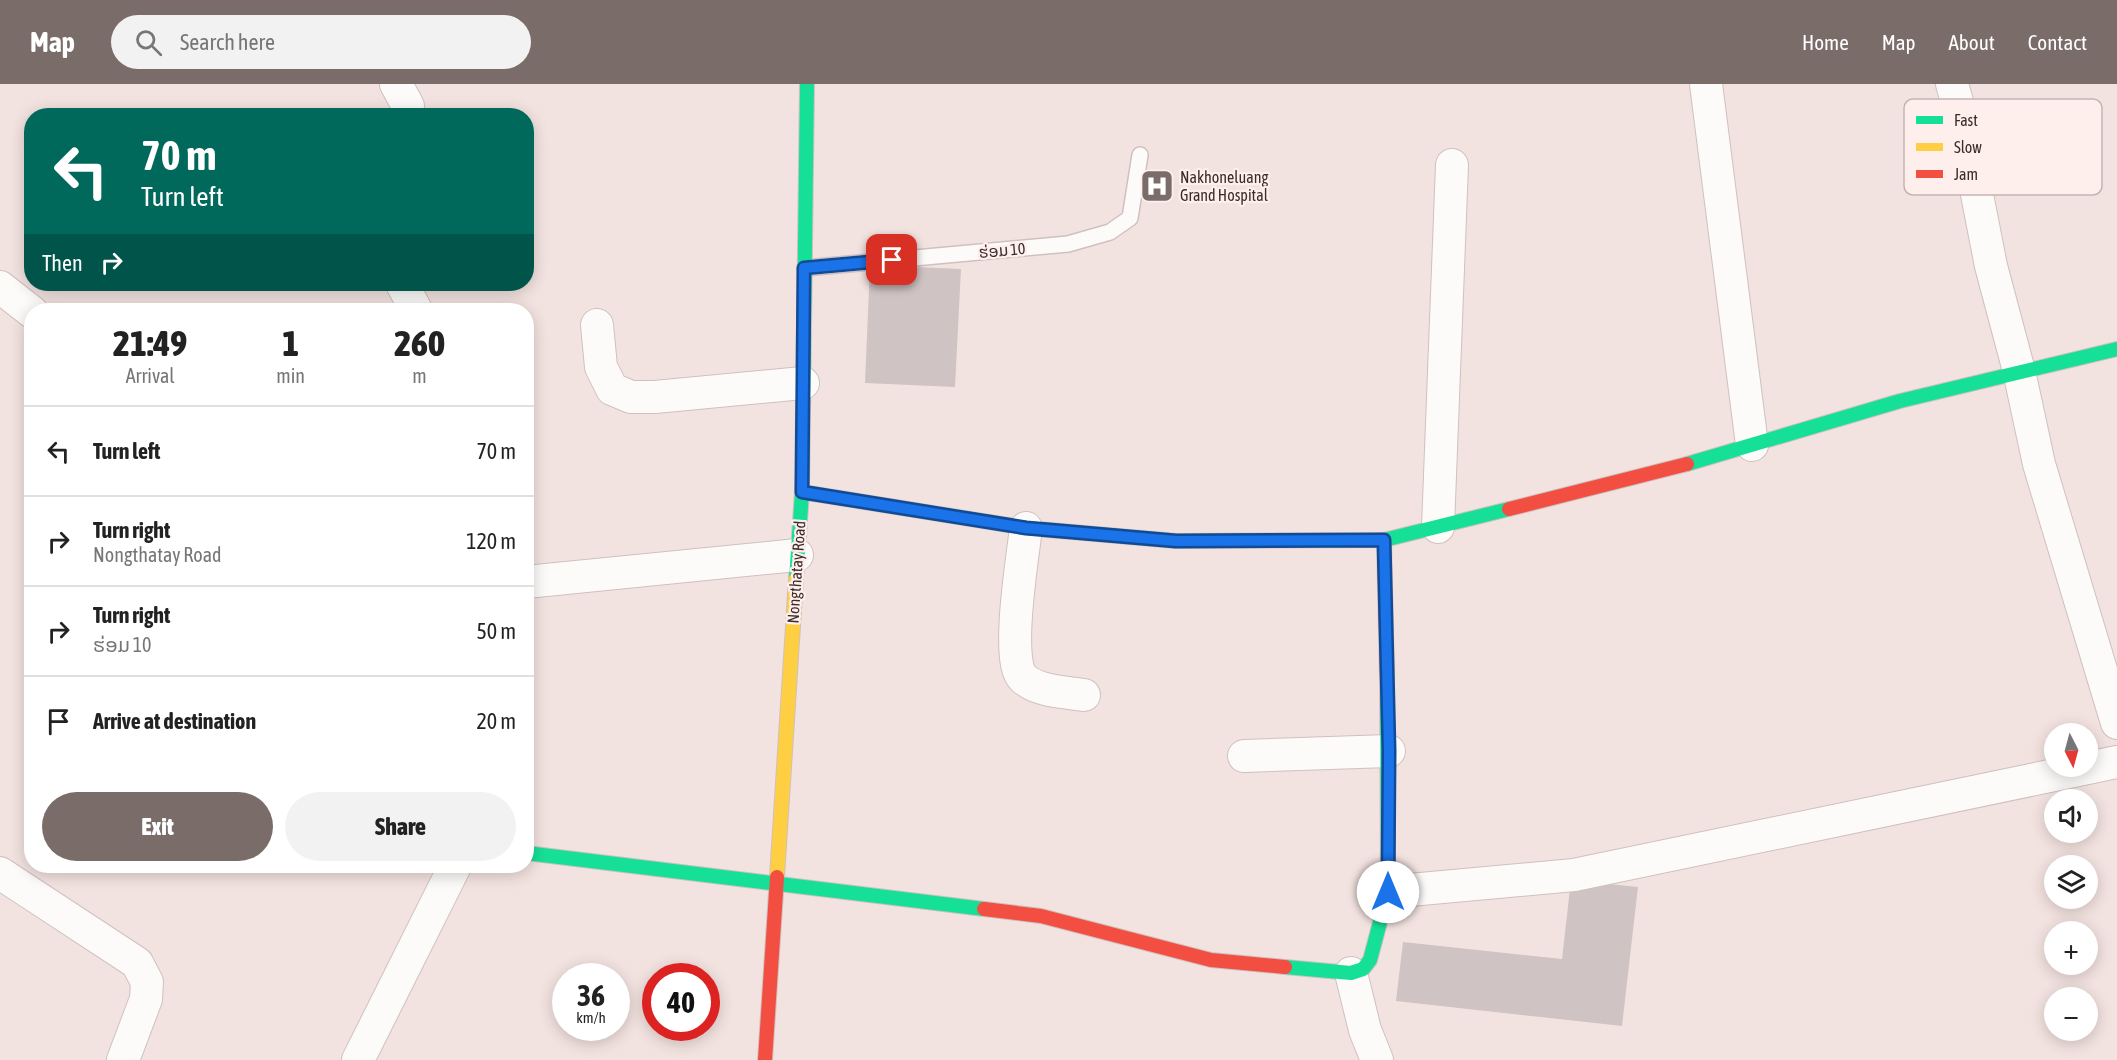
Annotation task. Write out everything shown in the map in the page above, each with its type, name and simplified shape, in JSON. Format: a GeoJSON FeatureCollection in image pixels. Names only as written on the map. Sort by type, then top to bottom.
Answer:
{"type":"FeatureCollection","features":[{"type":"Feature","properties":{"kind":"street"},"geometry":{"type":"LineString","coordinates":[[396,84],[408,108]]}},
{"type":"Feature","properties":{"kind":"street","name":"Nongthatay Road"},"geometry":{"type":"LineString","coordinates":[[765,1060],[802,492],[807,84]]}},
{"type":"Feature","properties":{"kind":"street"},"geometry":{"type":"LineString","coordinates":[[1706,84],[1752,445]]}},
{"type":"Feature","properties":{"kind":"street"},"geometry":{"type":"LineString","coordinates":[[1952,84],[1956,99]]}},
{"type":"Feature","properties":{"kind":"street"},"geometry":{"type":"LineString","coordinates":[[1438,527],[1452,165]]}},
{"type":"Feature","properties":{"kind":"street"},"geometry":{"type":"LineString","coordinates":[[1977,195],[1991,266],[2019,371],[2039,464],[2117,723]]}},
{"type":"Feature","properties":{"kind":"street"},"geometry":{"type":"LineString","coordinates":[[0,287],[24,306]]}},
{"type":"Feature","properties":{"kind":"street"},"geometry":{"type":"LineString","coordinates":[[597,325],[601,367],[612,389],[631,397],[656,397],[804,383]]}},
{"type":"Feature","properties":{"kind":"street"},"geometry":{"type":"LineString","coordinates":[[802,492],[1026,528],[1176,541],[1384,540],[1696,462],[1900,401],[2117,349]]}},
{"type":"Feature","properties":{"kind":"street"},"geometry":{"type":"LineString","coordinates":[[1026,528],[1014,640],[1015,662],[1022,678],[1040,687],[1084,695]]}},
{"type":"Feature","properties":{"kind":"street"},"geometry":{"type":"LineString","coordinates":[[534,854],[1041,916],[1211,960],[1351,973],[1363,969],[1370,960],[1388,892],[1389,751],[1384,540]]}},
{"type":"Feature","properties":{"kind":"street"},"geometry":{"type":"LineString","coordinates":[[534,581],[797,555]]}},
{"type":"Feature","properties":{"kind":"street"},"geometry":{"type":"LineString","coordinates":[[1244,756],[1389,751]]}},
{"type":"Feature","properties":{"kind":"street"},"geometry":{"type":"LineString","coordinates":[[1388,892],[1574,875],[2117,762]]}},
{"type":"Feature","properties":{"kind":"street"},"geometry":{"type":"LineString","coordinates":[[0,873],[137,963],[147,982],[146,999],[123,1060]]}},
{"type":"Feature","properties":{"kind":"street"},"geometry":{"type":"LineString","coordinates":[[358,1060],[451,873]]}},
{"type":"Feature","properties":{"kind":"street"},"geometry":{"type":"LineString","coordinates":[[1351,973],[1365,1030],[1377,1060]]}},
{"type":"Feature","properties":{"kind":"lane","name":"ຮ່ອມ 10"},"geometry":{"type":"LineString","coordinates":[[804,268],[1068,244],[1110,232],[1130,218],[1140,155]]}},
{"type":"Feature","properties":{"kind":"building"},"geometry":{"type":"Polygon","coordinates":[[[870,265],[961,269],[955,387],[865,383],[870,265]]]}},
{"type":"Feature","properties":{"kind":"building"},"geometry":{"type":"Polygon","coordinates":[[[1571,880],[1638,887],[1622,1026],[1396,1001],[1403,942],[1562,959],[1571,880]]]}},
{"type":"Feature","properties":{"kind":"traffic: fast"},"geometry":{"type":"LineString","coordinates":[[796,579],[802,492],[807,84]]}},
{"type":"Feature","properties":{"kind":"traffic: fast"},"geometry":{"type":"LineString","coordinates":[[1687,464],[1900,401],[2117,349]]}},
{"type":"Feature","properties":{"kind":"traffic: fast"},"geometry":{"type":"LineString","coordinates":[[802,492],[1026,528],[1176,541],[1384,540],[1509,509]]}},
{"type":"Feature","properties":{"kind":"traffic: fast"},"geometry":{"type":"LineString","coordinates":[[1285,967],[1351,973],[1363,969],[1370,960],[1388,892],[1387,679]]}},
{"type":"Feature","properties":{"kind":"traffic: fast"},"geometry":{"type":"LineString","coordinates":[[534,854],[984,909]]}},
{"type":"Feature","properties":{"kind":"traffic: slow"},"geometry":{"type":"LineString","coordinates":[[777,877],[796,579]]}},
{"type":"Feature","properties":{"kind":"traffic: jam"},"geometry":{"type":"LineString","coordinates":[[1509,509],[1687,464]]}},
{"type":"Feature","properties":{"kind":"traffic: jam"},"geometry":{"type":"LineString","coordinates":[[1384,540],[1387,679]]}},
{"type":"Feature","properties":{"kind":"traffic: jam"},"geometry":{"type":"LineString","coordinates":[[765,1060],[777,877]]}},
{"type":"Feature","properties":{"kind":"traffic: jam"},"geometry":{"type":"LineString","coordinates":[[984,909],[1041,916],[1211,960],[1285,967]]}},
{"type":"Feature","properties":{"kind":"place","name":"Nakhoneluang Grand Hospital"},"geometry":{"type":"Point","coordinates":[1157,186]}},
{"type":"Feature","properties":{"kind":"route"},"geometry":{"type":"LineString","coordinates":[[892,260],[804,268],[802,492],[1026,528],[1176,541],[1384,540],[1389,751],[1388,892]]}}]}
